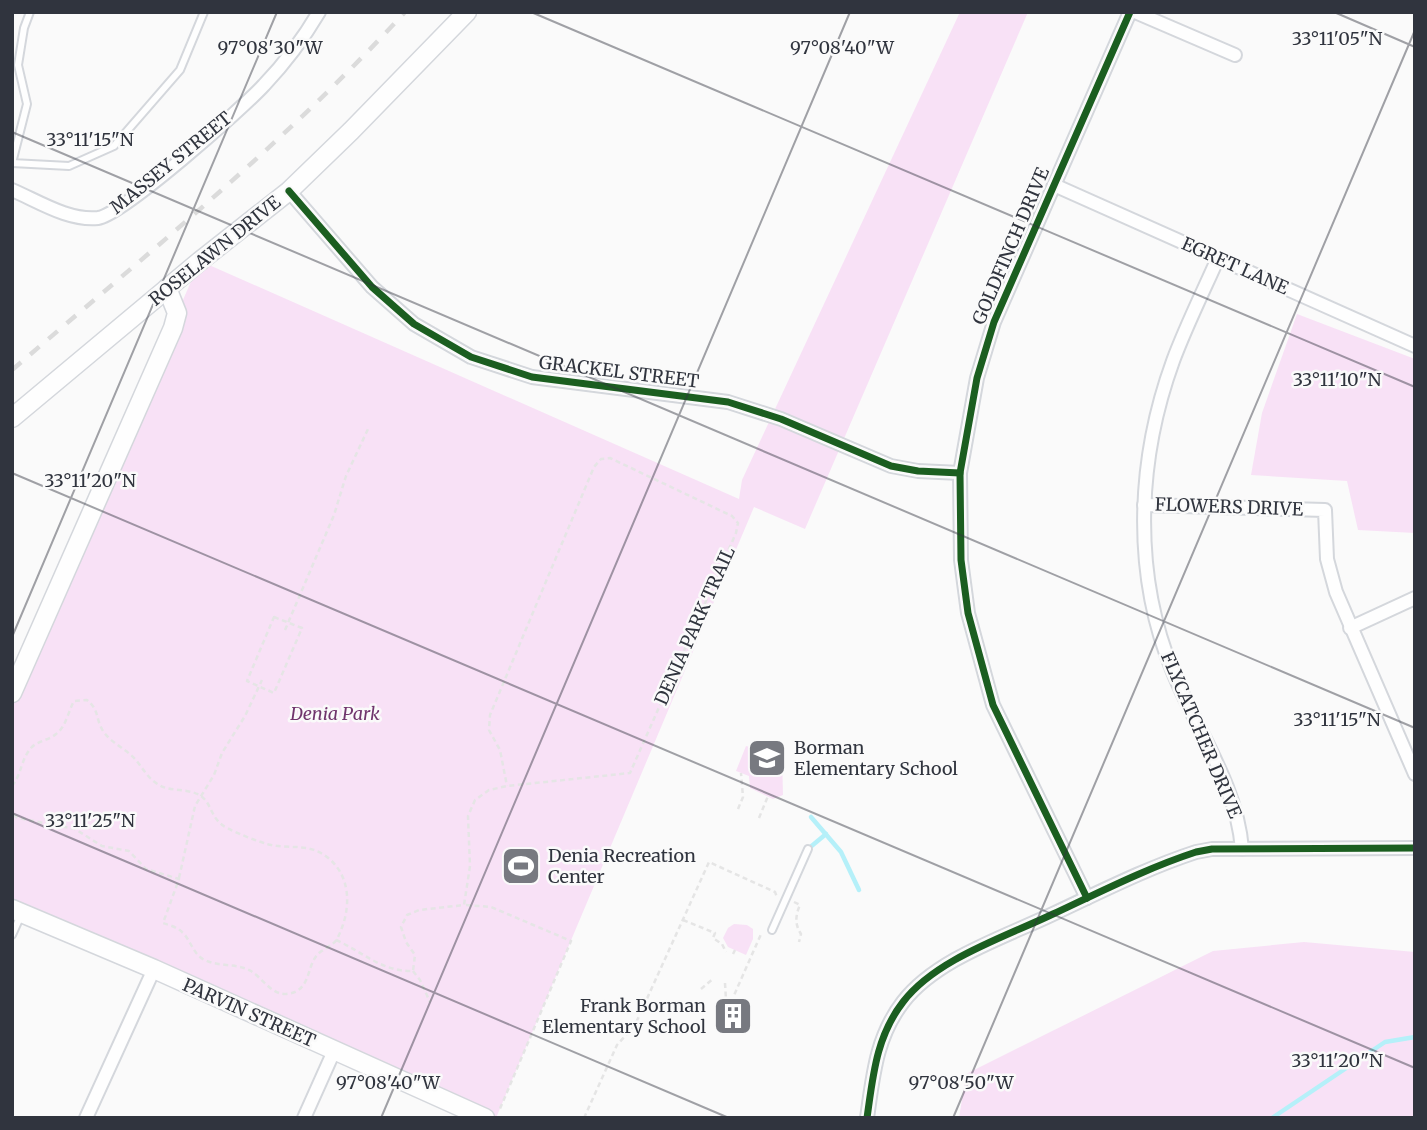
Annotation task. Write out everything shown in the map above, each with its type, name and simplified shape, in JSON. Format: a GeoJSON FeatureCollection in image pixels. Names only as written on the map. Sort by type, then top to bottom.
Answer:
{"type":"FeatureCollection","features":[{"type":"Feature","properties":{"kind":"street","name":"MASSEY STREET"},"geometry":{"type":"LineString","coordinates":[[12,190],[63,213],[81,218],[109,215],[209,135],[263,87],[304,38],[319,12]]}},
{"type":"Feature","properties":{"kind":"street","name":"ROSELAWN DRIVE"},"geometry":{"type":"LineString","coordinates":[[12,418],[289,191],[467,12]]}},
{"type":"Feature","properties":{"kind":"street"},"geometry":{"type":"LineString","coordinates":[[1133,12],[1235,55]]}},
{"type":"Feature","properties":{"kind":"street","name":"GOLDFINCH DRIVE"},"geometry":{"type":"LineString","coordinates":[[1087,898],[993,705],[968,613],[961,548],[960,473],[969,414],[985,347],[1054,185],[1133,12]]}},
{"type":"Feature","properties":{"kind":"street","name":"EGRET LANE"},"geometry":{"type":"LineString","coordinates":[[1054,185],[1415,346]]}},
{"type":"Feature","properties":{"kind":"street","name":"GRACKEL STREET"},"geometry":{"type":"LineString","coordinates":[[289,191],[372,287],[414,324],[471,357],[532,377],[728,402],[781,419],[891,466],[918,471],[960,473]]}},
{"type":"Feature","properties":{"kind":"street","name":"FLYCATCHER DRIVE"},"geometry":{"type":"LineString","coordinates":[[1218,258],[1178,348],[1165,387],[1149,446],[1144,505],[1147,572],[1160,637],[1173,674],[1232,798],[1241,826],[1242,849]]}},
{"type":"Feature","properties":{"kind":"street"},"geometry":{"type":"LineString","coordinates":[[12,693],[173,328],[177,313],[167,289]]}},
{"type":"Feature","properties":{"kind":"street","name":"FLOWERS DRIVE"},"geometry":{"type":"LineString","coordinates":[[1144,505],[1325,510],[1329,568],[1350,628],[1415,774]]}},
{"type":"Feature","properties":{"kind":"street"},"geometry":{"type":"LineString","coordinates":[[1350,628],[1415,597]]}},
{"type":"Feature","properties":{"kind":"street"},"geometry":{"type":"LineString","coordinates":[[867,1118],[878,1049],[892,1017],[904,1000],[935,972],[952,961],[1180,857],[1212,849],[1415,848]]}},
{"type":"Feature","properties":{"kind":"street","name":"PARVIN STREET"},"geometry":{"type":"LineString","coordinates":[[17,911],[485,1118]]}},
{"type":"Feature","properties":{"kind":"street"},"geometry":{"type":"LineString","coordinates":[[86,1118],[154,970]]}},
{"type":"Feature","properties":{"kind":"street"},"geometry":{"type":"LineString","coordinates":[[304,1118],[334,1051]]}},
{"type":"Feature","properties":{"kind":"lane"},"geometry":{"type":"LineString","coordinates":[[30,12],[24,28],[18,65],[27,104],[12,163],[69,166],[114,146],[180,70],[204,12]]}},
{"type":"Feature","properties":{"kind":"lane"},"geometry":{"type":"LineString","coordinates":[[772,930],[808,849]]}},
{"type":"Feature","properties":{"kind":"lane"},"geometry":{"type":"LineString","coordinates":[[12,935],[17,911]]}},
{"type":"Feature","properties":{"kind":"path"},"geometry":{"type":"LineString","coordinates":[[285,630],[334,515],[346,476],[368,429]]}},
{"type":"Feature","properties":{"kind":"path"},"geometry":{"type":"LineString","coordinates":[[274,617],[302,628],[274,693],[258,686],[247,681],[274,617]]}},
{"type":"Feature","properties":{"kind":"path"},"geometry":{"type":"LineString","coordinates":[[12,786],[18,779],[23,760],[33,745],[54,736],[64,728],[74,701],[87,700],[97,708],[103,731],[137,761],[156,784],[169,789],[184,789],[200,796],[207,803],[214,818],[227,828],[268,845],[310,847],[328,857],[339,869],[347,886],[348,906],[336,940],[316,956],[302,987],[287,994],[277,992],[251,971],[236,965],[205,960],[194,952],[182,932],[163,923],[179,879],[200,796],[214,775],[222,753],[245,716],[262,680]]}},
{"type":"Feature","properties":{"kind":"path"},"geometry":{"type":"LineString","coordinates":[[738,809],[744,797],[741,773]]}},
{"type":"Feature","properties":{"kind":"path"},"geometry":{"type":"LineString","coordinates":[[759,818],[768,796]]}},
{"type":"Feature","properties":{"kind":"path"},"geometry":{"type":"LineString","coordinates":[[12,814],[18,818],[75,829],[102,846],[130,851],[146,869],[179,879]]}},
{"type":"Feature","properties":{"kind":"path"},"geometry":{"type":"LineString","coordinates":[[584,1118],[617,1045],[635,1025],[709,862],[775,892],[777,898]]}},
{"type":"Feature","properties":{"kind":"path"},"geometry":{"type":"LineString","coordinates":[[786,898],[800,905],[796,919],[796,927],[801,934],[799,942]]}},
{"type":"Feature","properties":{"kind":"path"},"geometry":{"type":"LineString","coordinates":[[430,1002],[413,971],[415,955],[406,942],[401,927],[407,915],[419,910],[464,905],[491,907],[571,940],[496,1118]]}},
{"type":"Feature","properties":{"kind":"path"},"geometry":{"type":"LineString","coordinates":[[683,920],[715,933],[713,938],[722,944],[726,952]]}},
{"type":"Feature","properties":{"kind":"path"},"geometry":{"type":"LineString","coordinates":[[731,1002],[767,921]]}},
{"type":"Feature","properties":{"kind":"path"},"geometry":{"type":"LineString","coordinates":[[336,940],[359,950],[376,964],[398,971],[413,971]]}},
{"type":"Feature","properties":{"kind":"path"},"geometry":{"type":"LineString","coordinates":[[701,989],[714,978]]}},
{"type":"Feature","properties":{"kind":"path"},"geometry":{"type":"LineString","coordinates":[[725,983],[726,1000]]}},
{"type":"Feature","properties":{"kind":"green space","name":"Denia Park"},"geometry":{"type":"Polygon","coordinates":[[[960,12],[1028,12],[805,529],[754,507],[496,1118],[486,1118],[12,909],[12,691],[200,261],[739,499],[742,480],[960,12]]]}},
{"type":"Feature","properties":{"kind":"green space"},"geometry":{"type":"Polygon","coordinates":[[[1297,314],[1415,359],[1415,533],[1358,530],[1347,481],[1251,475],[1262,413],[1297,314]]]}},
{"type":"Feature","properties":{"kind":"green space"},"geometry":{"type":"Polygon","coordinates":[[[746,746],[782,756],[783,795],[773,799],[750,788],[749,776],[736,771],[746,746]]]}},
{"type":"Feature","properties":{"kind":"green space"},"geometry":{"type":"Polygon","coordinates":[[[734,924],[747,925],[753,929],[753,939],[746,955],[728,947],[723,938],[728,928],[734,924]]]}},
{"type":"Feature","properties":{"kind":"green space"},"geometry":{"type":"Polygon","coordinates":[[[1304,942],[1415,952],[1415,1118],[959,1118],[966,1074],[1213,951],[1304,942]]]}},
{"type":"Feature","properties":{"kind":"waterway"},"geometry":{"type":"LineString","coordinates":[[811,817],[841,852],[859,890]]}},
{"type":"Feature","properties":{"kind":"waterway"},"geometry":{"type":"LineString","coordinates":[[808,849],[826,834]]}},
{"type":"Feature","properties":{"kind":"waterway"},"geometry":{"type":"LineString","coordinates":[[1272,1118],[1385,1042],[1415,1037]]}},
{"type":"Feature","properties":{"kind":"railway"},"geometry":{"type":"LineString","coordinates":[[12,370],[263,153],[405,12]]}},
{"type":"Feature","properties":{"kind":"cycle path"},"geometry":{"type":"LineString","coordinates":[[1087,898],[993,705],[968,613],[961,560],[960,473],[977,378],[994,322],[1130,12]]}},
{"type":"Feature","properties":{"kind":"cycle path"},"geometry":{"type":"LineString","coordinates":[[289,191],[372,287],[414,324],[471,357],[532,377],[728,402],[781,419],[891,466],[918,471],[960,473]]}},
{"type":"Feature","properties":{"kind":"cycle path"},"geometry":{"type":"LineString","coordinates":[[867,1118],[877,1057],[894,1015],[917,987],[934,973],[972,950],[1142,873],[1196,852],[1212,849],[1415,848]]}},
{"type":"Feature","properties":{"kind":"place","name":"Borman Elementary School"},"geometry":{"type":"Point","coordinates":[767,758]}},
{"type":"Feature","properties":{"kind":"place","name":"Denia Recreation Center"},"geometry":{"type":"Point","coordinates":[521,866]}},
{"type":"Feature","properties":{"kind":"place","name":"Frank Borman Elementary School"},"geometry":{"type":"Point","coordinates":[733,1016]}}]}
